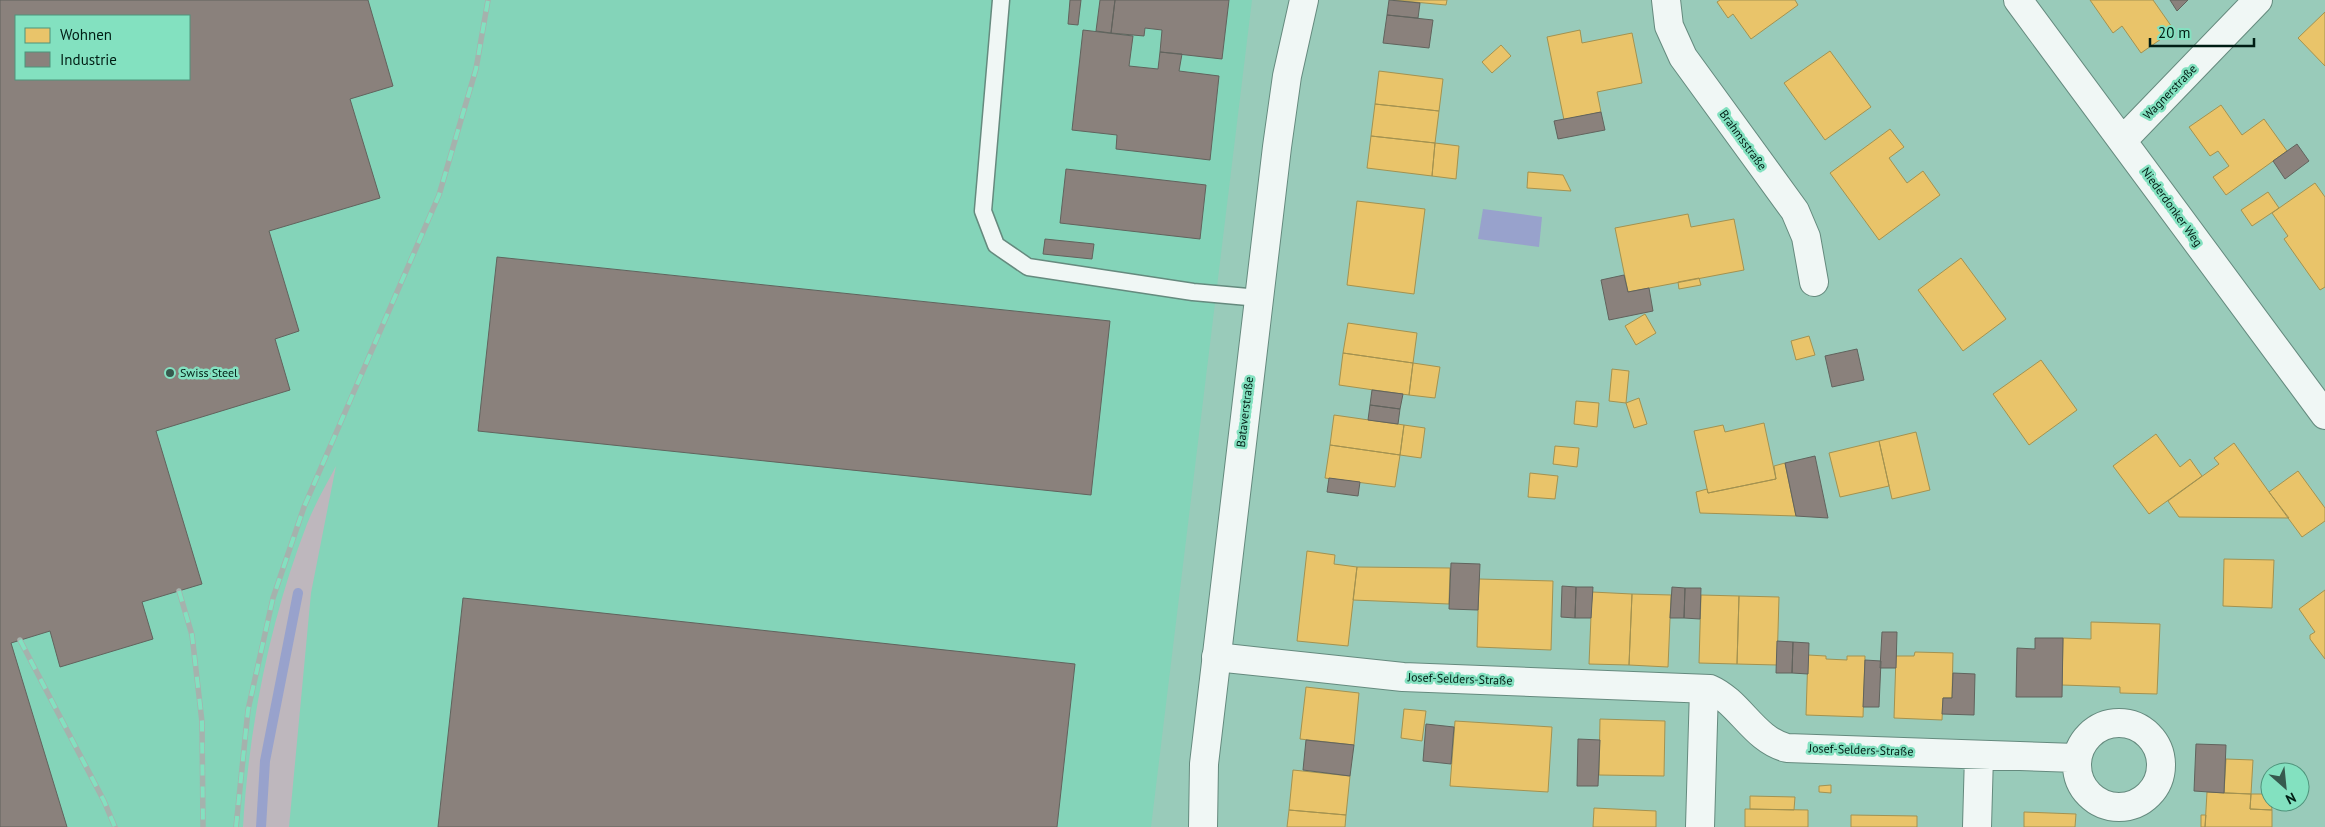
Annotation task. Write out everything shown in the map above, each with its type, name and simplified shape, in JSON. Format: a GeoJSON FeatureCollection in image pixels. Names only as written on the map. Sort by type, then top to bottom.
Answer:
{"type":"FeatureCollection","features":[{"type":"Feature","properties":{"kind":"street","name":"Bataverstraße"},"geometry":{"type":"LineString","coordinates":[[1203,827],[1204,764],[1259,298],[1286,85],[1304,0]]}},
{"type":"Feature","properties":{"kind":"street","name":"Brahmsstraße"},"geometry":{"type":"LineString","coordinates":[[1666,0],[1669,26],[1683,57],[1795,211],[1806,237],[1814,282]]}},
{"type":"Feature","properties":{"kind":"street","name":"Niederdonker Weg"},"geometry":{"type":"LineString","coordinates":[[2018,0],[2325,415]]}},
{"type":"Feature","properties":{"kind":"street","name":"Wagnerstraße"},"geometry":{"type":"LineString","coordinates":[[2123,140],[2258,0]]}},
{"type":"Feature","properties":{"kind":"street","name":"Josef-Selders-Straße"},"geometry":{"type":"LineString","coordinates":[[1216,657],[1403,676],[1704,688],[1720,693],[1767,739],[1776,745],[1787,748],[2076,758]]}},
{"type":"Feature","properties":{"kind":"street"},"geometry":{"type":"LineString","coordinates":[[1700,827],[1704,688]]}},
{"type":"Feature","properties":{"kind":"street"},"geometry":{"type":"LineString","coordinates":[[1977,827],[1979,755]]}},
{"type":"Feature","properties":{"kind":"lane"},"geometry":{"type":"LineString","coordinates":[[1001,0],[983,211],[996,245],[1028,267],[1193,292],[1259,298]]}},
{"type":"Feature","properties":{"kind":"shaded area"},"geometry":{"type":"Polygon","coordinates":[[[0,0],[1252,0],[1151,827],[0,827],[0,0]]]}},
{"type":"Feature","properties":{"kind":"shaded area"},"geometry":{"type":"Polygon","coordinates":[[[336,466],[311,593],[289,827],[243,827],[250,750],[263,673],[272,635],[282,598],[307,524],[336,466]]]}},
{"type":"Feature","properties":{"kind":"water"},"geometry":{"type":"Polygon","coordinates":[[[1483,209],[1542,217],[1539,247],[1478,239],[1483,209]]]}},
{"type":"Feature","properties":{"kind":"building: Wohnen"},"geometry":{"type":"Polygon","coordinates":[[[1393,0],[1447,0],[1446,5],[1393,0]]]}},
{"type":"Feature","properties":{"kind":"building: Wohnen"},"geometry":{"type":"Polygon","coordinates":[[[1720,0],[1795,0],[1798,5],[1751,39],[1733,14],[1728,18],[1717,2],[1720,0]]]}},
{"type":"Feature","properties":{"kind":"building: Wohnen"},"geometry":{"type":"Polygon","coordinates":[[[2090,0],[2153,0],[2174,30],[2141,53],[2122,26],[2113,33],[2090,0]]]}},
{"type":"Feature","properties":{"kind":"building: Wohnen"},"geometry":{"type":"Polygon","coordinates":[[[2325,12],[2325,66],[2298,38],[2325,12]]]}},
{"type":"Feature","properties":{"kind":"building: Wohnen"},"geometry":{"type":"Polygon","coordinates":[[[1580,30],[1582,43],[1632,33],[1642,83],[1597,92],[1601,112],[1564,120],[1547,37],[1580,30]]]}},
{"type":"Feature","properties":{"kind":"building: Wohnen"},"geometry":{"type":"Polygon","coordinates":[[[1501,45],[1511,56],[1492,73],[1482,62],[1501,45]]]}},
{"type":"Feature","properties":{"kind":"building: Wohnen"},"geometry":{"type":"Polygon","coordinates":[[[1830,51],[1871,107],[1825,140],[1784,83],[1830,51]]]}},
{"type":"Feature","properties":{"kind":"building: Wohnen"},"geometry":{"type":"Polygon","coordinates":[[[1379,71],[1443,79],[1439,111],[1375,104],[1379,71]]]}},
{"type":"Feature","properties":{"kind":"building: Wohnen"},"geometry":{"type":"Polygon","coordinates":[[[1375,104],[1439,111],[1435,143],[1371,136],[1375,104]]]}},
{"type":"Feature","properties":{"kind":"building: Wohnen"},"geometry":{"type":"Polygon","coordinates":[[[2221,105],[2242,135],[2264,119],[2287,151],[2226,195],[2213,177],[2229,166],[2218,151],[2210,156],[2189,127],[2221,105]]]}},
{"type":"Feature","properties":{"kind":"building: Wohnen"},"geometry":{"type":"Polygon","coordinates":[[[1890,129],[1904,147],[1889,158],[1907,183],[1923,171],[1940,195],[1879,240],[1830,173],[1890,129]]]}},
{"type":"Feature","properties":{"kind":"building: Wohnen"},"geometry":{"type":"Polygon","coordinates":[[[1371,136],[1435,143],[1432,176],[1367,168],[1371,136]]]}},
{"type":"Feature","properties":{"kind":"building: Wohnen"},"geometry":{"type":"Polygon","coordinates":[[[1435,143],[1459,146],[1456,179],[1432,176],[1435,143]]]}},
{"type":"Feature","properties":{"kind":"building: Wohnen"},"geometry":{"type":"Polygon","coordinates":[[[1528,172],[1563,175],[1571,191],[1527,188],[1528,172]]]}},
{"type":"Feature","properties":{"kind":"building: Wohnen"},"geometry":{"type":"Polygon","coordinates":[[[2315,183],[2325,197],[2325,287],[2320,290],[2284,239],[2288,236],[2272,213],[2315,183]]]}},
{"type":"Feature","properties":{"kind":"building: Wohnen"},"geometry":{"type":"Polygon","coordinates":[[[2268,192],[2279,208],[2252,226],[2241,210],[2268,192]]]}},
{"type":"Feature","properties":{"kind":"building: Wohnen"},"geometry":{"type":"Polygon","coordinates":[[[1357,201],[1425,209],[1414,294],[1347,285],[1357,201]]]}},
{"type":"Feature","properties":{"kind":"building: Wohnen"},"geometry":{"type":"Polygon","coordinates":[[[1688,214],[1691,227],[1734,219],[1744,270],[1628,292],[1615,228],[1688,214]]]}},
{"type":"Feature","properties":{"kind":"building: Wohnen"},"geometry":{"type":"Polygon","coordinates":[[[1961,258],[2006,319],[1963,351],[1918,290],[1961,258]]]}},
{"type":"Feature","properties":{"kind":"building: Wohnen"},"geometry":{"type":"Polygon","coordinates":[[[1699,278],[1701,285],[1679,289],[1678,282],[1699,278]]]}},
{"type":"Feature","properties":{"kind":"building: Wohnen"},"geometry":{"type":"Polygon","coordinates":[[[1645,314],[1656,333],[1636,345],[1625,326],[1645,314]]]}},
{"type":"Feature","properties":{"kind":"building: Wohnen"},"geometry":{"type":"Polygon","coordinates":[[[1348,323],[1417,333],[1413,363],[1343,353],[1348,323]]]}},
{"type":"Feature","properties":{"kind":"building: Wohnen"},"geometry":{"type":"Polygon","coordinates":[[[1809,336],[1815,355],[1796,360],[1791,341],[1809,336]]]}},
{"type":"Feature","properties":{"kind":"building: Wohnen"},"geometry":{"type":"Polygon","coordinates":[[[1343,353],[1413,363],[1409,395],[1339,385],[1343,353]]]}},
{"type":"Feature","properties":{"kind":"building: Wohnen"},"geometry":{"type":"Polygon","coordinates":[[[2041,360],[2077,410],[2029,445],[1993,394],[2041,360]]]}},
{"type":"Feature","properties":{"kind":"building: Wohnen"},"geometry":{"type":"Polygon","coordinates":[[[1413,363],[1440,367],[1435,398],[1409,395],[1413,363]]]}},
{"type":"Feature","properties":{"kind":"building: Wohnen"},"geometry":{"type":"Polygon","coordinates":[[[1612,369],[1629,371],[1626,403],[1609,401],[1612,369]]]}},
{"type":"Feature","properties":{"kind":"building: Wohnen"},"geometry":{"type":"Polygon","coordinates":[[[1639,398],[1647,424],[1634,428],[1626,403],[1639,398]]]}},
{"type":"Feature","properties":{"kind":"building: Wohnen"},"geometry":{"type":"Polygon","coordinates":[[[1576,401],[1599,403],[1597,427],[1574,424],[1576,401]]]}},
{"type":"Feature","properties":{"kind":"building: Wohnen"},"geometry":{"type":"Polygon","coordinates":[[[1334,415],[1404,425],[1400,455],[1330,445],[1334,415]]]}},
{"type":"Feature","properties":{"kind":"building: Wohnen"},"geometry":{"type":"Polygon","coordinates":[[[1764,423],[1776,479],[1708,493],[1694,431],[1723,425],[1725,432],[1764,423]]]}},
{"type":"Feature","properties":{"kind":"building: Wohnen"},"geometry":{"type":"Polygon","coordinates":[[[1404,425],[1425,428],[1421,458],[1400,455],[1404,425]]]}},
{"type":"Feature","properties":{"kind":"building: Wohnen"},"geometry":{"type":"Polygon","coordinates":[[[1916,432],[1930,490],[1892,499],[1879,441],[1916,432]]]}},
{"type":"Feature","properties":{"kind":"building: Wohnen"},"geometry":{"type":"Polygon","coordinates":[[[2156,434],[2180,467],[2190,459],[2202,476],[2149,514],[2113,466],[2156,434]]]}},
{"type":"Feature","properties":{"kind":"building: Wohnen"},"geometry":{"type":"Polygon","coordinates":[[[1879,441],[1889,486],[1840,497],[1829,453],[1879,441]]]}},
{"type":"Feature","properties":{"kind":"building: Wohnen"},"geometry":{"type":"Polygon","coordinates":[[[2234,443],[2289,518],[2179,517],[2168,501],[2219,464],[2214,458],[2234,443]]]}},
{"type":"Feature","properties":{"kind":"building: Wohnen"},"geometry":{"type":"Polygon","coordinates":[[[1330,445],[1400,455],[1395,487],[1325,478],[1330,445]]]}},
{"type":"Feature","properties":{"kind":"building: Wohnen"},"geometry":{"type":"Polygon","coordinates":[[[1555,446],[1579,448],[1577,467],[1553,464],[1555,446]]]}},
{"type":"Feature","properties":{"kind":"building: Wohnen"},"geometry":{"type":"Polygon","coordinates":[[[1785,463],[1796,516],[1700,513],[1696,492],[1707,489],[1708,493],[1776,479],[1774,466],[1785,463]]]}},
{"type":"Feature","properties":{"kind":"building: Wohnen"},"geometry":{"type":"Polygon","coordinates":[[[2298,471],[2325,508],[2325,521],[2302,537],[2269,492],[2298,471]]]}},
{"type":"Feature","properties":{"kind":"building: Wohnen"},"geometry":{"type":"Polygon","coordinates":[[[1530,473],[1558,476],[1555,499],[1528,497],[1530,473]]]}},
{"type":"Feature","properties":{"kind":"building: Wohnen"},"geometry":{"type":"Polygon","coordinates":[[[1307,551],[1335,555],[1334,564],[1357,567],[1348,646],[1297,641],[1307,551]]]}},
{"type":"Feature","properties":{"kind":"building: Wohnen"},"geometry":{"type":"Polygon","coordinates":[[[2224,559],[2274,560],[2272,608],[2223,606],[2224,559]]]}},
{"type":"Feature","properties":{"kind":"building: Wohnen"},"geometry":{"type":"Polygon","coordinates":[[[1357,567],[1450,568],[1449,604],[1353,600],[1357,567]]]}},
{"type":"Feature","properties":{"kind":"building: Wohnen"},"geometry":{"type":"Polygon","coordinates":[[[1479,579],[1553,581],[1551,650],[1477,647],[1479,579]]]}},
{"type":"Feature","properties":{"kind":"building: Wohnen"},"geometry":{"type":"Polygon","coordinates":[[[2325,590],[2325,659],[2310,639],[2310,635],[2315,632],[2299,609],[2325,590]]]}},
{"type":"Feature","properties":{"kind":"building: Wohnen"},"geometry":{"type":"Polygon","coordinates":[[[1592,592],[1632,594],[1629,665],[1589,664],[1592,592]]]}},
{"type":"Feature","properties":{"kind":"building: Wohnen"},"geometry":{"type":"Polygon","coordinates":[[[1632,594],[1671,595],[1668,667],[1629,665],[1632,594]]]}},
{"type":"Feature","properties":{"kind":"building: Wohnen"},"geometry":{"type":"Polygon","coordinates":[[[1701,595],[1739,596],[1737,664],[1699,663],[1701,595]]]}},
{"type":"Feature","properties":{"kind":"building: Wohnen"},"geometry":{"type":"Polygon","coordinates":[[[1739,596],[1779,597],[1777,665],[1737,664],[1739,596]]]}},
{"type":"Feature","properties":{"kind":"building: Wohnen"},"geometry":{"type":"Polygon","coordinates":[[[2091,622],[2160,624],[2157,694],[2120,693],[2120,687],[2062,685],[2063,638],[2091,639],[2091,622]]]}},
{"type":"Feature","properties":{"kind":"building: Wohnen"},"geometry":{"type":"Polygon","coordinates":[[[1915,652],[1953,653],[1952,698],[1943,698],[1942,720],[1894,718],[1896,656],[1914,656],[1915,652]]]}},
{"type":"Feature","properties":{"kind":"building: Wohnen"},"geometry":{"type":"Polygon","coordinates":[[[1808,655],[1826,656],[1826,659],[1847,660],[1847,656],[1865,656],[1863,717],[1806,715],[1808,655]]]}},
{"type":"Feature","properties":{"kind":"building: Wohnen"},"geometry":{"type":"Polygon","coordinates":[[[1306,687],[1359,693],[1354,745],[1300,739],[1306,687]]]}},
{"type":"Feature","properties":{"kind":"building: Wohnen"},"geometry":{"type":"Polygon","coordinates":[[[1404,709],[1426,711],[1422,741],[1401,738],[1404,709]]]}},
{"type":"Feature","properties":{"kind":"building: Wohnen"},"geometry":{"type":"Polygon","coordinates":[[[1600,719],[1665,721],[1664,776],[1599,775],[1600,719]]]}},
{"type":"Feature","properties":{"kind":"building: Wohnen"},"geometry":{"type":"Polygon","coordinates":[[[1455,721],[1552,727],[1548,792],[1450,786],[1455,721]]]}},
{"type":"Feature","properties":{"kind":"building: Wohnen"},"geometry":{"type":"Polygon","coordinates":[[[2226,759],[2253,760],[2251,794],[2224,793],[2226,759]]]}},
{"type":"Feature","properties":{"kind":"building: Wohnen"},"geometry":{"type":"Polygon","coordinates":[[[1293,770],[1350,776],[1346,815],[1289,810],[1293,770]]]}},
{"type":"Feature","properties":{"kind":"building: Wohnen"},"geometry":{"type":"Polygon","coordinates":[[[1831,785],[1831,793],[1819,792],[1819,786],[1831,785]]]}},
{"type":"Feature","properties":{"kind":"building: Wohnen"},"geometry":{"type":"Polygon","coordinates":[[[2207,792],[2251,794],[2250,809],[2260,809],[2260,812],[2272,812],[2272,827],[2205,827],[2207,792]]]}},
{"type":"Feature","properties":{"kind":"building: Wohnen"},"geometry":{"type":"Polygon","coordinates":[[[2251,794],[2260,794],[2260,809],[2250,809],[2251,794]]]}},
{"type":"Feature","properties":{"kind":"building: Wohnen"},"geometry":{"type":"Polygon","coordinates":[[[1750,796],[1795,797],[1794,810],[1750,809],[1750,796]]]}},
{"type":"Feature","properties":{"kind":"building: Wohnen"},"geometry":{"type":"Polygon","coordinates":[[[1594,808],[1656,811],[1656,827],[1593,827],[1594,808]]]}},
{"type":"Feature","properties":{"kind":"building: Wohnen"},"geometry":{"type":"Polygon","coordinates":[[[1745,809],[1808,810],[1808,827],[1745,827],[1745,809]]]}},
{"type":"Feature","properties":{"kind":"building: Wohnen"},"geometry":{"type":"Polygon","coordinates":[[[1289,810],[1346,815],[1345,827],[1287,827],[1289,810]]]}},
{"type":"Feature","properties":{"kind":"building: Wohnen"},"geometry":{"type":"Polygon","coordinates":[[[2024,812],[2076,814],[2075,827],[2024,827],[2024,812]]]}},
{"type":"Feature","properties":{"kind":"building: Wohnen"},"geometry":{"type":"Polygon","coordinates":[[[1851,815],[1917,816],[1917,827],[1851,827],[1851,815]]]}},
{"type":"Feature","properties":{"kind":"building: Wohnen"},"geometry":{"type":"Polygon","coordinates":[[[2201,815],[2206,815],[2205,827],[2201,827],[2201,815]]]}},
{"type":"Feature","properties":{"kind":"building: Industrie","name":"Swiss Steel"},"geometry":{"type":"Polygon","coordinates":[[[0,0],[368,0],[393,86],[350,99],[380,198],[269,231],[299,331],[275,339],[290,390],[156,431],[202,584],[142,602],[153,639],[60,667],[50,631],[11,643],[67,827],[0,827],[0,0]]]}},
{"type":"Feature","properties":{"kind":"building: Industrie"},"geometry":{"type":"Polygon","coordinates":[[[1070,0],[1081,0],[1078,25],[1068,24],[1070,0]]]}},
{"type":"Feature","properties":{"kind":"building: Industrie"},"geometry":{"type":"Polygon","coordinates":[[[1100,0],[1115,0],[1111,33],[1096,31],[1100,0]]]}},
{"type":"Feature","properties":{"kind":"building: Industrie"},"geometry":{"type":"Polygon","coordinates":[[[1115,0],[1229,0],[1222,59],[1160,52],[1162,30],[1145,28],[1144,36],[1111,33],[1115,0]]]}},
{"type":"Feature","properties":{"kind":"building: Industrie"},"geometry":{"type":"Polygon","coordinates":[[[1389,0],[1420,3],[1418,18],[1387,15],[1389,0]]]}},
{"type":"Feature","properties":{"kind":"building: Industrie"},"geometry":{"type":"Polygon","coordinates":[[[2170,0],[2188,0],[2177,11],[2170,0]]]}},
{"type":"Feature","properties":{"kind":"building: Industrie"},"geometry":{"type":"Polygon","coordinates":[[[1387,15],[1433,20],[1429,48],[1383,43],[1387,15]]]}},
{"type":"Feature","properties":{"kind":"building: Industrie"},"geometry":{"type":"Polygon","coordinates":[[[1083,30],[1133,36],[1129,66],[1158,69],[1160,52],[1182,54],[1179,71],[1219,76],[1210,160],[1116,149],[1117,135],[1072,130],[1083,30]]]}},
{"type":"Feature","properties":{"kind":"building: Industrie"},"geometry":{"type":"Polygon","coordinates":[[[1601,112],[1605,130],[1558,139],[1554,121],[1601,112]]]}},
{"type":"Feature","properties":{"kind":"building: Industrie"},"geometry":{"type":"Polygon","coordinates":[[[2297,144],[2309,161],[2285,179],[2273,161],[2297,144]]]}},
{"type":"Feature","properties":{"kind":"building: Industrie"},"geometry":{"type":"Polygon","coordinates":[[[1066,169],[1206,185],[1200,239],[1060,223],[1066,169]]]}},
{"type":"Feature","properties":{"kind":"building: Industrie"},"geometry":{"type":"Polygon","coordinates":[[[1045,239],[1094,244],[1092,259],[1043,254],[1045,239]]]}},
{"type":"Feature","properties":{"kind":"building: Industrie"},"geometry":{"type":"Polygon","coordinates":[[[497,257],[1110,321],[1091,495],[478,431],[497,257]]]}},
{"type":"Feature","properties":{"kind":"building: Industrie"},"geometry":{"type":"Polygon","coordinates":[[[1624,275],[1628,292],[1649,288],[1653,311],[1609,320],[1601,280],[1624,275]]]}},
{"type":"Feature","properties":{"kind":"building: Industrie"},"geometry":{"type":"Polygon","coordinates":[[[1857,349],[1864,380],[1832,387],[1825,356],[1857,349]]]}},
{"type":"Feature","properties":{"kind":"building: Industrie"},"geometry":{"type":"Polygon","coordinates":[[[1372,390],[1403,394],[1400,409],[1370,405],[1372,390]]]}},
{"type":"Feature","properties":{"kind":"building: Industrie"},"geometry":{"type":"Polygon","coordinates":[[[1370,405],[1400,409],[1398,424],[1368,420],[1370,405]]]}},
{"type":"Feature","properties":{"kind":"building: Industrie"},"geometry":{"type":"Polygon","coordinates":[[[1815,456],[1828,518],[1796,516],[1785,463],[1815,456]]]}},
{"type":"Feature","properties":{"kind":"building: Industrie"},"geometry":{"type":"Polygon","coordinates":[[[1329,478],[1360,482],[1358,496],[1327,492],[1329,478]]]}},
{"type":"Feature","properties":{"kind":"building: Industrie"},"geometry":{"type":"Polygon","coordinates":[[[1451,563],[1480,564],[1478,610],[1449,609],[1451,563]]]}},
{"type":"Feature","properties":{"kind":"building: Industrie"},"geometry":{"type":"Polygon","coordinates":[[[1562,586],[1576,587],[1575,618],[1561,617],[1562,586]]]}},
{"type":"Feature","properties":{"kind":"building: Industrie"},"geometry":{"type":"Polygon","coordinates":[[[1576,587],[1593,587],[1591,618],[1575,618],[1576,587]]]}},
{"type":"Feature","properties":{"kind":"building: Industrie"},"geometry":{"type":"Polygon","coordinates":[[[1672,587],[1685,588],[1684,618],[1670,618],[1672,587]]]}},
{"type":"Feature","properties":{"kind":"building: Industrie"},"geometry":{"type":"Polygon","coordinates":[[[1685,588],[1701,588],[1700,619],[1684,618],[1685,588]]]}},
{"type":"Feature","properties":{"kind":"building: Industrie"},"geometry":{"type":"Polygon","coordinates":[[[463,598],[1075,664],[1057,827],[438,827],[463,598]]]}},
{"type":"Feature","properties":{"kind":"building: Industrie"},"geometry":{"type":"Polygon","coordinates":[[[1882,632],[1897,632],[1896,668],[1880,668],[1882,632]]]}},
{"type":"Feature","properties":{"kind":"building: Industrie"},"geometry":{"type":"Polygon","coordinates":[[[2035,638],[2063,638],[2062,697],[2016,697],[2017,648],[2035,649],[2035,638]]]}},
{"type":"Feature","properties":{"kind":"building: Industrie"},"geometry":{"type":"Polygon","coordinates":[[[1777,641],[1793,642],[1792,673],[1776,673],[1777,641]]]}},
{"type":"Feature","properties":{"kind":"building: Industrie"},"geometry":{"type":"Polygon","coordinates":[[[1793,642],[1809,643],[1808,674],[1792,673],[1793,642]]]}},
{"type":"Feature","properties":{"kind":"building: Industrie"},"geometry":{"type":"Polygon","coordinates":[[[1865,660],[1881,661],[1879,707],[1863,707],[1865,660]]]}},
{"type":"Feature","properties":{"kind":"building: Industrie"},"geometry":{"type":"Polygon","coordinates":[[[1953,673],[1975,674],[1974,715],[1942,714],[1943,698],[1952,698],[1953,673]]]}},
{"type":"Feature","properties":{"kind":"building: Industrie"},"geometry":{"type":"Polygon","coordinates":[[[1426,724],[1454,727],[1451,764],[1423,761],[1426,724]]]}},
{"type":"Feature","properties":{"kind":"building: Industrie"},"geometry":{"type":"Polygon","coordinates":[[[1578,739],[1600,740],[1598,786],[1577,786],[1578,739]]]}},
{"type":"Feature","properties":{"kind":"building: Industrie"},"geometry":{"type":"Polygon","coordinates":[[[1306,740],[1354,745],[1350,776],[1303,770],[1306,740]]]}},
{"type":"Feature","properties":{"kind":"building: Industrie"},"geometry":{"type":"Polygon","coordinates":[[[2196,744],[2226,745],[2224,793],[2194,791],[2196,744]]]}},
{"type":"Feature","properties":{"kind":"waterway"},"geometry":{"type":"LineString","coordinates":[[261,827],[265,761],[298,593]]}},
{"type":"Feature","properties":{"kind":"railway"},"geometry":{"type":"LineString","coordinates":[[236,827],[248,710],[273,598],[304,507],[439,195],[476,69],[488,0]]}},
{"type":"Feature","properties":{"kind":"railway"},"geometry":{"type":"LineString","coordinates":[[179,591],[192,635],[202,722],[203,827]]}},
{"type":"Feature","properties":{"kind":"railway"},"geometry":{"type":"LineString","coordinates":[[20,640],[104,801],[115,827]]}},
{"type":"Feature","properties":{"kind":"place","name":"Swiss Steel"},"geometry":{"type":"Point","coordinates":[170,373]}}]}
